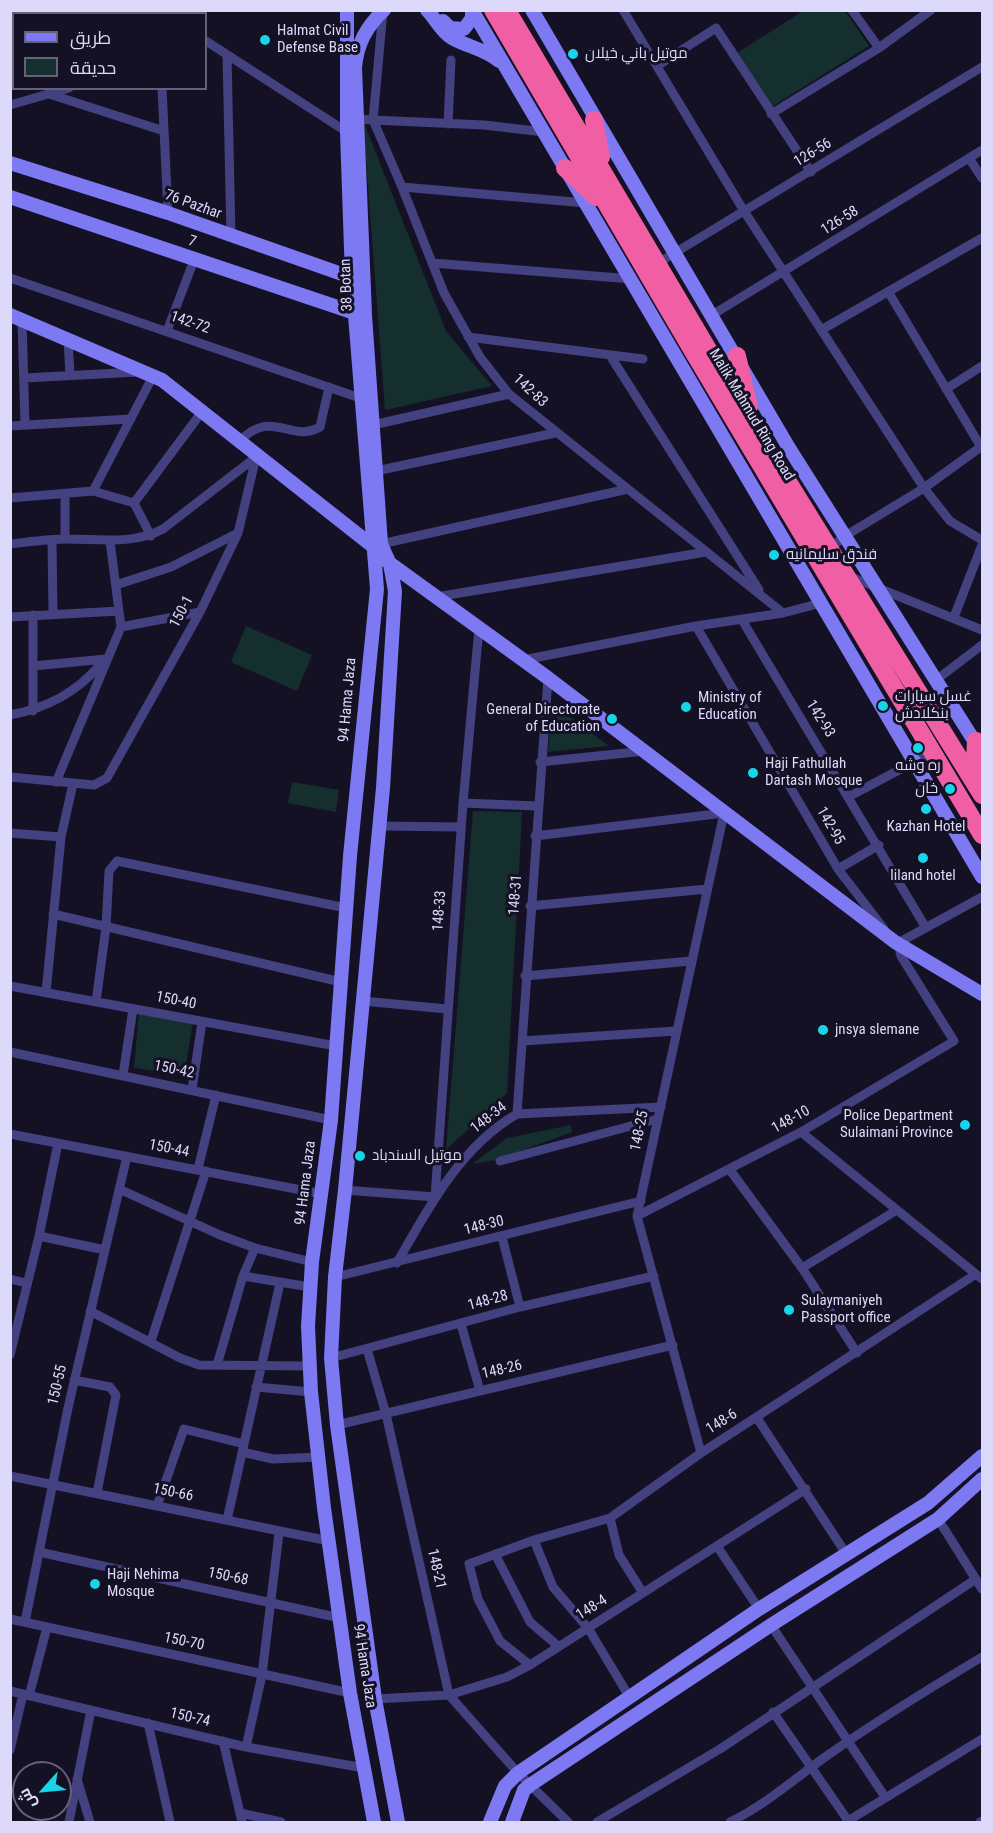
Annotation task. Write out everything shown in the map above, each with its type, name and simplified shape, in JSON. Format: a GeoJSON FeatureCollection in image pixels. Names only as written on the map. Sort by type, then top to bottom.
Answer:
{"type":"FeatureCollection","features":[{"type":"Feature","properties":{"kind":"highway","name":"Malik Mahmud Ring Road"},"geometry":{"type":"LineString","coordinates":[[493,10],[612,212],[686,357],[933,752],[982,835]]}},
{"type":"Feature","properties":{"kind":"highway","name":"Malik Mahmud Ring Road"},"geometry":{"type":"LineString","coordinates":[[507,10],[603,168],[754,427],[978,788]]}},
{"type":"Feature","properties":{"kind":"highway"},"geometry":{"type":"LineString","coordinates":[[594,120],[603,168]]}},
{"type":"Feature","properties":{"kind":"highway"},"geometry":{"type":"LineString","coordinates":[[565,168],[612,212]]}},
{"type":"Feature","properties":{"kind":"highway"},"geometry":{"type":"LineString","coordinates":[[737,356],[754,427]]}},
{"type":"Feature","properties":{"kind":"highway"},"geometry":{"type":"LineString","coordinates":[[978,788],[979,748]]}},
{"type":"Feature","properties":{"kind":"main road","name":"38 Botan"},"geometry":{"type":"LineString","coordinates":[[347,10],[346,132],[358,280]]}},
{"type":"Feature","properties":{"kind":"main road","name":"38 Botan"},"geometry":{"type":"LineString","coordinates":[[346,79],[355,39],[360,27],[374,10]]}},
{"type":"Feature","properties":{"kind":"main road"},"geometry":{"type":"LineString","coordinates":[[427,10],[444,33],[453,39],[478,47],[503,64]]}},
{"type":"Feature","properties":{"kind":"main road"},"geometry":{"type":"LineString","coordinates":[[436,10],[450,28],[457,30],[469,25],[472,11]]}},
{"type":"Feature","properties":{"kind":"main road"},"geometry":{"type":"LineString","coordinates":[[532,10],[594,120],[844,536],[979,748]]}},
{"type":"Feature","properties":{"kind":"main road","name":"38 Botan"},"geometry":{"type":"LineString","coordinates":[[376,545],[360,398],[356,55],[366,30],[383,11]]}},
{"type":"Feature","properties":{"kind":"main road"},"geometry":{"type":"LineString","coordinates":[[472,11],[632,279],[686,357],[821,603],[982,877]]}},
{"type":"Feature","properties":{"kind":"main road","name":"76 Pazhar"},"geometry":{"type":"LineString","coordinates":[[10,163],[168,213],[358,280]]}},
{"type":"Feature","properties":{"kind":"main road","name":"7"},"geometry":{"type":"LineString","coordinates":[[10,197],[359,314]]}},
{"type":"Feature","properties":{"kind":"main road","name":"38 Botan"},"geometry":{"type":"LineString","coordinates":[[359,314],[373,425],[376,471],[376,545]]}},
{"type":"Feature","properties":{"kind":"main road"},"geometry":{"type":"LineString","coordinates":[[16,318],[162,380],[238,443],[376,545],[390,564],[548,678],[897,943],[982,994]]}},
{"type":"Feature","properties":{"kind":"main road","name":"94 Hama Jaza"},"geometry":{"type":"LineString","coordinates":[[374,1822],[350,1693],[329,1541],[311,1392],[308,1326],[312,1262],[331,1120],[346,908],[377,589],[376,545]]}},
{"type":"Feature","properties":{"kind":"main road","name":"94 Hama Jaza"},"geometry":{"type":"LineString","coordinates":[[390,564],[395,591],[379,826],[335,1277],[331,1358],[337,1425],[375,1699],[398,1822]]}},
{"type":"Feature","properties":{"kind":"main road"},"geometry":{"type":"LineString","coordinates":[[308,1326],[332,1328]]}},
{"type":"Feature","properties":{"kind":"main road"},"geometry":{"type":"LineString","coordinates":[[490,1822],[505,1785],[518,1773],[759,1609],[928,1503],[982,1456]]}},
{"type":"Feature","properties":{"kind":"main road"},"geometry":{"type":"LineString","coordinates":[[512,1822],[524,1790],[530,1785],[771,1625],[938,1519],[982,1479]]}},
{"type":"Feature","properties":{"kind":"main road"},"geometry":{"type":"LineString","coordinates":[[370,1801],[393,1798]]}},
{"type":"Feature","properties":{"kind":"street"},"geometry":{"type":"LineString","coordinates":[[623,10],[744,211],[924,488],[950,521],[982,540]]}},
{"type":"Feature","properties":{"kind":"street"},"geometry":{"type":"LineString","coordinates":[[852,10],[879,48]]}},
{"type":"Feature","properties":{"kind":"street"},"geometry":{"type":"LineString","coordinates":[[771,114],[879,48],[931,10]]}},
{"type":"Feature","properties":{"kind":"street"},"geometry":{"type":"LineString","coordinates":[[373,120],[383,11]]}},
{"type":"Feature","properties":{"kind":"street"},"geometry":{"type":"LineString","coordinates":[[657,66],[716,28],[811,172]]}},
{"type":"Feature","properties":{"kind":"street"},"geometry":{"type":"LineString","coordinates":[[207,42],[346,132]]}},
{"type":"Feature","properties":{"kind":"street"},"geometry":{"type":"LineString","coordinates":[[227,55],[231,237]]}},
{"type":"Feature","properties":{"kind":"street"},"geometry":{"type":"LineString","coordinates":[[448,123],[451,60]]}},
{"type":"Feature","properties":{"kind":"street","name":"126-56"},"geometry":{"type":"LineString","coordinates":[[658,263],[982,67]]}},
{"type":"Feature","properties":{"kind":"street"},"geometry":{"type":"LineString","coordinates":[[10,105],[63,90]]}},
{"type":"Feature","properties":{"kind":"street"},"geometry":{"type":"LineString","coordinates":[[162,90],[168,213]]}},
{"type":"Feature","properties":{"kind":"street"},"geometry":{"type":"LineString","coordinates":[[50,94],[164,130]]}},
{"type":"Feature","properties":{"kind":"street"},"geometry":{"type":"LineString","coordinates":[[357,119],[448,123],[544,132]]}},
{"type":"Feature","properties":{"kind":"street","name":"142-83"},"geometry":{"type":"LineString","coordinates":[[373,120],[444,293],[480,357],[508,394],[783,613]]}},
{"type":"Feature","properties":{"kind":"street","name":"126-58"},"geometry":{"type":"LineString","coordinates":[[712,315],[982,150]]}},
{"type":"Feature","properties":{"kind":"street"},"geometry":{"type":"LineString","coordinates":[[969,158],[982,178]]}},
{"type":"Feature","properties":{"kind":"street"},"geometry":{"type":"LineString","coordinates":[[402,187],[586,203]]}},
{"type":"Feature","properties":{"kind":"street"},"geometry":{"type":"LineString","coordinates":[[821,330],[982,238]]}},
{"type":"Feature","properties":{"kind":"street"},"geometry":{"type":"LineString","coordinates":[[167,331],[194,260]]}},
{"type":"Feature","properties":{"kind":"street"},"geometry":{"type":"LineString","coordinates":[[432,263],[632,279]]}},
{"type":"Feature","properties":{"kind":"street","name":"142-72"},"geometry":{"type":"LineString","coordinates":[[10,278],[360,398]]}},
{"type":"Feature","properties":{"kind":"street"},"geometry":{"type":"LineString","coordinates":[[830,548],[844,536],[924,488],[982,447],[889,293]]}},
{"type":"Feature","properties":{"kind":"street"},"geometry":{"type":"LineString","coordinates":[[16,318],[24,378],[26,425]]}},
{"type":"Feature","properties":{"kind":"street"},"geometry":{"type":"LineString","coordinates":[[468,337],[610,357],[643,359]]}},
{"type":"Feature","properties":{"kind":"street"},"geometry":{"type":"LineString","coordinates":[[68,340],[70,375]]}},
{"type":"Feature","properties":{"kind":"street"},"geometry":{"type":"LineString","coordinates":[[610,357],[763,597]]}},
{"type":"Feature","properties":{"kind":"street"},"geometry":{"type":"LineString","coordinates":[[946,389],[982,366]]}},
{"type":"Feature","properties":{"kind":"street"},"geometry":{"type":"LineString","coordinates":[[24,378],[147,374],[131,419],[93,491]]}},
{"type":"Feature","properties":{"kind":"street"},"geometry":{"type":"LineString","coordinates":[[238,443],[249,430],[265,425],[306,431],[320,427],[329,387]]}},
{"type":"Feature","properties":{"kind":"street"},"geometry":{"type":"LineString","coordinates":[[373,425],[508,394]]}},
{"type":"Feature","properties":{"kind":"street"},"geometry":{"type":"LineString","coordinates":[[134,503],[201,413]]}},
{"type":"Feature","properties":{"kind":"street"},"geometry":{"type":"LineString","coordinates":[[10,426],[131,419]]}},
{"type":"Feature","properties":{"kind":"street"},"geometry":{"type":"LineString","coordinates":[[376,471],[555,433]]}},
{"type":"Feature","properties":{"kind":"street"},"geometry":{"type":"LineString","coordinates":[[10,544],[65,539],[110,541],[151,536],[163,530],[256,456]]}},
{"type":"Feature","properties":{"kind":"street","name":"150-1"},"geometry":{"type":"LineString","coordinates":[[73,784],[99,783],[111,772],[200,612],[238,533],[256,456]]}},
{"type":"Feature","properties":{"kind":"street"},"geometry":{"type":"LineString","coordinates":[[376,545],[628,489]]}},
{"type":"Feature","properties":{"kind":"street"},"geometry":{"type":"LineString","coordinates":[[10,498],[93,491],[134,503],[151,536]]}},
{"type":"Feature","properties":{"kind":"street"},"geometry":{"type":"LineString","coordinates":[[65,494],[65,539]]}},
{"type":"Feature","properties":{"kind":"street"},"geometry":{"type":"LineString","coordinates":[[116,585],[171,567],[238,533]]}},
{"type":"Feature","properties":{"kind":"street"},"geometry":{"type":"LineString","coordinates":[[52,540],[53,615]]}},
{"type":"Feature","properties":{"kind":"street"},"geometry":{"type":"LineString","coordinates":[[56,782],[121,627],[110,541]]}},
{"type":"Feature","properties":{"kind":"street"},"geometry":{"type":"LineString","coordinates":[[954,617],[982,545]]}},
{"type":"Feature","properties":{"kind":"street"},"geometry":{"type":"LineString","coordinates":[[436,597],[706,552]]}},
{"type":"Feature","properties":{"kind":"street"},"geometry":{"type":"LineString","coordinates":[[849,577],[982,630]]}},
{"type":"Feature","properties":{"kind":"street"},"geometry":{"type":"LineString","coordinates":[[523,660],[696,626],[783,613],[821,603]]}},
{"type":"Feature","properties":{"kind":"street"},"geometry":{"type":"LineString","coordinates":[[10,616],[119,611]]}},
{"type":"Feature","properties":{"kind":"street"},"geometry":{"type":"LineString","coordinates":[[121,627],[200,612]]}},
{"type":"Feature","properties":{"kind":"street"},"geometry":{"type":"LineString","coordinates":[[33,615],[33,711]]}},
{"type":"Feature","properties":{"kind":"street","name":"142-93"},"geometry":{"type":"LineString","coordinates":[[742,620],[850,796],[926,928]]}},
{"type":"Feature","properties":{"kind":"street","name":"142-95"},"geometry":{"type":"LineString","coordinates":[[696,626],[838,869],[897,943],[901,956],[954,1041]]}},
{"type":"Feature","properties":{"kind":"street","name":"148-33"},"geometry":{"type":"LineString","coordinates":[[435,1197],[461,827],[479,628]]}},
{"type":"Feature","properties":{"kind":"street"},"geometry":{"type":"LineString","coordinates":[[936,680],[982,645]]}},
{"type":"Feature","properties":{"kind":"street"},"geometry":{"type":"LineString","coordinates":[[33,666],[106,659]]}},
{"type":"Feature","properties":{"kind":"street"},"geometry":{"type":"LineString","coordinates":[[10,715],[33,711],[60,699],[84,683],[106,659]]}},
{"type":"Feature","properties":{"kind":"street","name":"148-31"},"geometry":{"type":"LineString","coordinates":[[517,1114],[540,762],[548,678]]}},
{"type":"Feature","properties":{"kind":"street"},"geometry":{"type":"LineString","coordinates":[[540,762],[645,751]]}},
{"type":"Feature","properties":{"kind":"street"},"geometry":{"type":"LineString","coordinates":[[850,796],[933,752]]}},
{"type":"Feature","properties":{"kind":"street"},"geometry":{"type":"LineString","coordinates":[[10,777],[73,784],[61,837],[46,993]]}},
{"type":"Feature","properties":{"kind":"street"},"geometry":{"type":"LineString","coordinates":[[463,803],[537,806]]}},
{"type":"Feature","properties":{"kind":"street"},"geometry":{"type":"LineString","coordinates":[[535,836],[724,813]]}},
{"type":"Feature","properties":{"kind":"street","name":"148-25"},"geometry":{"type":"LineString","coordinates":[[701,1453],[637,1216],[724,813]]}},
{"type":"Feature","properties":{"kind":"street"},"geometry":{"type":"LineString","coordinates":[[379,826],[461,827]]}},
{"type":"Feature","properties":{"kind":"street"},"geometry":{"type":"LineString","coordinates":[[10,832],[61,837]]}},
{"type":"Feature","properties":{"kind":"street"},"geometry":{"type":"LineString","coordinates":[[838,869],[879,845]]}},
{"type":"Feature","properties":{"kind":"street"},"geometry":{"type":"LineString","coordinates":[[96,1002],[106,927],[109,871],[114,862],[122,860],[346,908]]}},
{"type":"Feature","properties":{"kind":"street"},"geometry":{"type":"LineString","coordinates":[[530,906],[707,889]]}},
{"type":"Feature","properties":{"kind":"street"},"geometry":{"type":"LineString","coordinates":[[897,943],[982,897]]}},
{"type":"Feature","properties":{"kind":"street"},"geometry":{"type":"LineString","coordinates":[[53,914],[340,981]]}},
{"type":"Feature","properties":{"kind":"street"},"geometry":{"type":"LineString","coordinates":[[525,976],[692,961]]}},
{"type":"Feature","properties":{"kind":"street","name":"150-40"},"geometry":{"type":"LineString","coordinates":[[10,986],[336,1046]]}},
{"type":"Feature","properties":{"kind":"street"},"geometry":{"type":"LineString","coordinates":[[363,1001],[447,1009]]}},
{"type":"Feature","properties":{"kind":"street"},"geometry":{"type":"LineString","coordinates":[[123,1075],[133,1009]]}},
{"type":"Feature","properties":{"kind":"street"},"geometry":{"type":"LineString","coordinates":[[192,1089],[202,1022]]}},
{"type":"Feature","properties":{"kind":"street"},"geometry":{"type":"LineString","coordinates":[[522,1041],[676,1031]]}},
{"type":"Feature","properties":{"kind":"street","name":"148-10"},"geometry":{"type":"LineString","coordinates":[[637,1216],[801,1132],[954,1041]]}},
{"type":"Feature","properties":{"kind":"street","name":"150-42"},"geometry":{"type":"LineString","coordinates":[[10,1052],[331,1120]]}},
{"type":"Feature","properties":{"kind":"street"},"geometry":{"type":"LineString","coordinates":[[151,1341],[191,1223],[216,1095]]}},
{"type":"Feature","properties":{"kind":"street","name":"148-34"},"geometry":{"type":"LineString","coordinates":[[397,1263],[435,1197],[470,1153],[506,1120],[517,1114],[661,1107]]}},
{"type":"Feature","properties":{"kind":"street"},"geometry":{"type":"LineString","coordinates":[[500,1161],[657,1119]]}},
{"type":"Feature","properties":{"kind":"street"},"geometry":{"type":"LineString","coordinates":[[801,1132],[979,1276]]}},
{"type":"Feature","properties":{"kind":"street","name":"150-44"},"geometry":{"type":"LineString","coordinates":[[10,1134],[322,1194]]}},
{"type":"Feature","properties":{"kind":"street"},"geometry":{"type":"LineString","coordinates":[[10,1355],[39,1236],[58,1143]]}},
{"type":"Feature","properties":{"kind":"street","name":"150-55"},"geometry":{"type":"LineString","coordinates":[[25,1622],[74,1380],[127,1156]]}},
{"type":"Feature","properties":{"kind":"street"},"geometry":{"type":"LineString","coordinates":[[730,1170],[802,1268],[857,1353]]}},
{"type":"Feature","properties":{"kind":"street"},"geometry":{"type":"LineString","coordinates":[[119,1189],[191,1223],[255,1248],[312,1262]]}},
{"type":"Feature","properties":{"kind":"street"},"geometry":{"type":"LineString","coordinates":[[345,1190],[435,1197]]}},
{"type":"Feature","properties":{"kind":"street","name":"148-30"},"geometry":{"type":"LineString","coordinates":[[335,1277],[640,1202]]}},
{"type":"Feature","properties":{"kind":"street"},"geometry":{"type":"LineString","coordinates":[[802,1268],[897,1210]]}},
{"type":"Feature","properties":{"kind":"street"},"geometry":{"type":"LineString","coordinates":[[39,1236],[105,1250]]}},
{"type":"Feature","properties":{"kind":"street"},"geometry":{"type":"LineString","coordinates":[[502,1237],[520,1307]]}},
{"type":"Feature","properties":{"kind":"street"},"geometry":{"type":"LineString","coordinates":[[217,1365],[243,1276],[255,1248]]}},
{"type":"Feature","properties":{"kind":"street"},"geometry":{"type":"LineString","coordinates":[[243,1276],[310,1287]]}},
{"type":"Feature","properties":{"kind":"street","name":"148-28"},"geometry":{"type":"LineString","coordinates":[[331,1358],[520,1307],[654,1276]]}},
{"type":"Feature","properties":{"kind":"street","name":"148-6"},"geometry":{"type":"LineString","coordinates":[[530,1665],[500,1641],[478,1599],[469,1564],[534,1540],[610,1518],[701,1453],[979,1276]]}},
{"type":"Feature","properties":{"kind":"street"},"geometry":{"type":"LineString","coordinates":[[10,1279],[26,1283]]}},
{"type":"Feature","properties":{"kind":"street"},"geometry":{"type":"LineString","coordinates":[[227,1520],[280,1283]]}},
{"type":"Feature","properties":{"kind":"street"},"geometry":{"type":"LineString","coordinates":[[90,1311],[151,1341],[180,1359],[200,1365],[310,1366]]}},
{"type":"Feature","properties":{"kind":"street"},"geometry":{"type":"LineString","coordinates":[[461,1324],[480,1391]]}},
{"type":"Feature","properties":{"kind":"street","name":"148-26"},"geometry":{"type":"LineString","coordinates":[[337,1425],[673,1345]]}},
{"type":"Feature","properties":{"kind":"street","name":"148-21"},"geometry":{"type":"LineString","coordinates":[[367,1349],[386,1414],[449,1695],[563,1820]]}},
{"type":"Feature","properties":{"kind":"street"},"geometry":{"type":"LineString","coordinates":[[74,1380],[110,1387],[116,1395],[97,1493]]}},
{"type":"Feature","properties":{"kind":"street"},"geometry":{"type":"LineString","coordinates":[[256,1387],[311,1392]]}},
{"type":"Feature","properties":{"kind":"street"},"geometry":{"type":"LineString","coordinates":[[757,1418],[806,1489],[847,1555]]}},
{"type":"Feature","properties":{"kind":"street"},"geometry":{"type":"LineString","coordinates":[[157,1506],[184,1429],[273,1460],[319,1457]]}},
{"type":"Feature","properties":{"kind":"street","name":"150-66"},"geometry":{"type":"LineString","coordinates":[[10,1476],[227,1520],[279,1533],[329,1541]]}},
{"type":"Feature","properties":{"kind":"street","name":"148-4"},"geometry":{"type":"LineString","coordinates":[[375,1699],[449,1695],[507,1677],[530,1665],[806,1489]]}},
{"type":"Feature","properties":{"kind":"street"},"geometry":{"type":"LineString","coordinates":[[610,1518],[620,1555],[644,1593]]}},
{"type":"Feature","properties":{"kind":"street"},"geometry":{"type":"LineString","coordinates":[[938,1519],[982,1589]]}},
{"type":"Feature","properties":{"kind":"street"},"geometry":{"type":"LineString","coordinates":[[246,1747],[262,1675],[279,1533]]}},
{"type":"Feature","properties":{"kind":"street"},"geometry":{"type":"LineString","coordinates":[[534,1540],[553,1587],[588,1628],[630,1698]]}},
{"type":"Feature","properties":{"kind":"street"},"geometry":{"type":"LineString","coordinates":[[717,1546],[759,1609]]}},
{"type":"Feature","properties":{"kind":"street","name":"150-68"},"geometry":{"type":"LineString","coordinates":[[39,1552],[340,1618]]}},
{"type":"Feature","properties":{"kind":"street"},"geometry":{"type":"LineString","coordinates":[[495,1554],[530,1622],[558,1646]]}},
{"type":"Feature","properties":{"kind":"street"},"geometry":{"type":"LineString","coordinates":[[597,1822],[720,1749],[811,1686],[976,1579]]}},
{"type":"Feature","properties":{"kind":"street","name":"150-70"},"geometry":{"type":"LineString","coordinates":[[10,1619],[350,1693]]}},
{"type":"Feature","properties":{"kind":"street"},"geometry":{"type":"LineString","coordinates":[[771,1625],[850,1740],[885,1797]]}},
{"type":"Feature","properties":{"kind":"street"},"geometry":{"type":"LineString","coordinates":[[10,1750],[47,1627]]}},
{"type":"Feature","properties":{"kind":"street"},"geometry":{"type":"LineString","coordinates":[[730,1822],[778,1794],[850,1740],[905,1703],[982,1657]]}},
{"type":"Feature","properties":{"kind":"street","name":"150-74"},"geometry":{"type":"LineString","coordinates":[[10,1691],[246,1747],[364,1768]]}},
{"type":"Feature","properties":{"kind":"street"},"geometry":{"type":"LineString","coordinates":[[69,1822],[91,1710]]}},
{"type":"Feature","properties":{"kind":"street"},"geometry":{"type":"LineString","coordinates":[[773,1712],[847,1822],[982,1739]]}},
{"type":"Feature","properties":{"kind":"street"},"geometry":{"type":"LineString","coordinates":[[148,1723],[170,1822]]}},
{"type":"Feature","properties":{"kind":"street"},"geometry":{"type":"LineString","coordinates":[[223,1741],[241,1818],[280,1822]]}},
{"type":"Feature","properties":{"kind":"street"},"geometry":{"type":"LineString","coordinates":[[77,1777],[90,1822]]}},
{"type":"Feature","properties":{"kind":"green space"},"geometry":{"type":"Polygon","coordinates":[[[803,11],[845,11],[869,46],[773,106],[737,53],[803,11]]]}},
{"type":"Feature","properties":{"kind":"green space"},"geometry":{"type":"Polygon","coordinates":[[[363,120],[446,331],[492,386],[385,410],[363,120]]]}},
{"type":"Feature","properties":{"kind":"green space"},"geometry":{"type":"Polygon","coordinates":[[[246,626],[312,655],[297,691],[231,662],[246,626]]]}},
{"type":"Feature","properties":{"kind":"green space"},"geometry":{"type":"Polygon","coordinates":[[[552,704],[609,746],[548,752],[552,704]]]}},
{"type":"Feature","properties":{"kind":"green space"},"geometry":{"type":"Polygon","coordinates":[[[292,782],[339,790],[336,812],[288,803],[292,782]]]}},
{"type":"Feature","properties":{"kind":"green space"},"geometry":{"type":"Polygon","coordinates":[[[473,811],[522,812],[507,1093],[446,1150],[473,811]]]}},
{"type":"Feature","properties":{"kind":"green space"},"geometry":{"type":"Polygon","coordinates":[[[139,1011],[193,1022],[184,1075],[134,1068],[139,1011]]]}},
{"type":"Feature","properties":{"kind":"green space"},"geometry":{"type":"Polygon","coordinates":[[[571,1125],[572,1132],[496,1160],[472,1164],[507,1138],[571,1125]]]}},
{"type":"Feature","properties":{"kind":"place","name":"Halmat Civil Defense Base"},"geometry":{"type":"Point","coordinates":[265,40]}},
{"type":"Feature","properties":{"kind":"place","name":"موتيل باني خيلان"},"geometry":{"type":"Point","coordinates":[573,54]}},
{"type":"Feature","properties":{"kind":"place","name":"فندق سليمانيه"},"geometry":{"type":"Point","coordinates":[774,555]}},
{"type":"Feature","properties":{"kind":"place","name":"غسل سيارات بنكلادش"},"geometry":{"type":"Point","coordinates":[883,706]}},
{"type":"Feature","properties":{"kind":"place","name":"Ministry of Education"},"geometry":{"type":"Point","coordinates":[686,707]}},
{"type":"Feature","properties":{"kind":"place","name":"General Directorate of Education"},"geometry":{"type":"Point","coordinates":[612,719]}},
{"type":"Feature","properties":{"kind":"place","name":"ره وشه"},"geometry":{"type":"Point","coordinates":[918,748]}},
{"type":"Feature","properties":{"kind":"place","name":"Haji Fathullah Dartash Mosque"},"geometry":{"type":"Point","coordinates":[753,773]}},
{"type":"Feature","properties":{"kind":"place","name":"خان"},"geometry":{"type":"Point","coordinates":[950,789]}},
{"type":"Feature","properties":{"kind":"place","name":"Kazhan Hotel"},"geometry":{"type":"Point","coordinates":[926,809]}},
{"type":"Feature","properties":{"kind":"place","name":"liland hotel"},"geometry":{"type":"Point","coordinates":[923,858]}},
{"type":"Feature","properties":{"kind":"place","name":"jnsya slemane"},"geometry":{"type":"Point","coordinates":[823,1030]}},
{"type":"Feature","properties":{"kind":"place","name":"Police Department Sulaimani Province"},"geometry":{"type":"Point","coordinates":[965,1125]}},
{"type":"Feature","properties":{"kind":"place","name":"موتيل السندباد"},"geometry":{"type":"Point","coordinates":[360,1156]}},
{"type":"Feature","properties":{"kind":"place","name":"Sulaymaniyeh Passport office"},"geometry":{"type":"Point","coordinates":[789,1310]}},
{"type":"Feature","properties":{"kind":"place","name":"Haji Nehima Mosque"},"geometry":{"type":"Point","coordinates":[95,1584]}}]}
